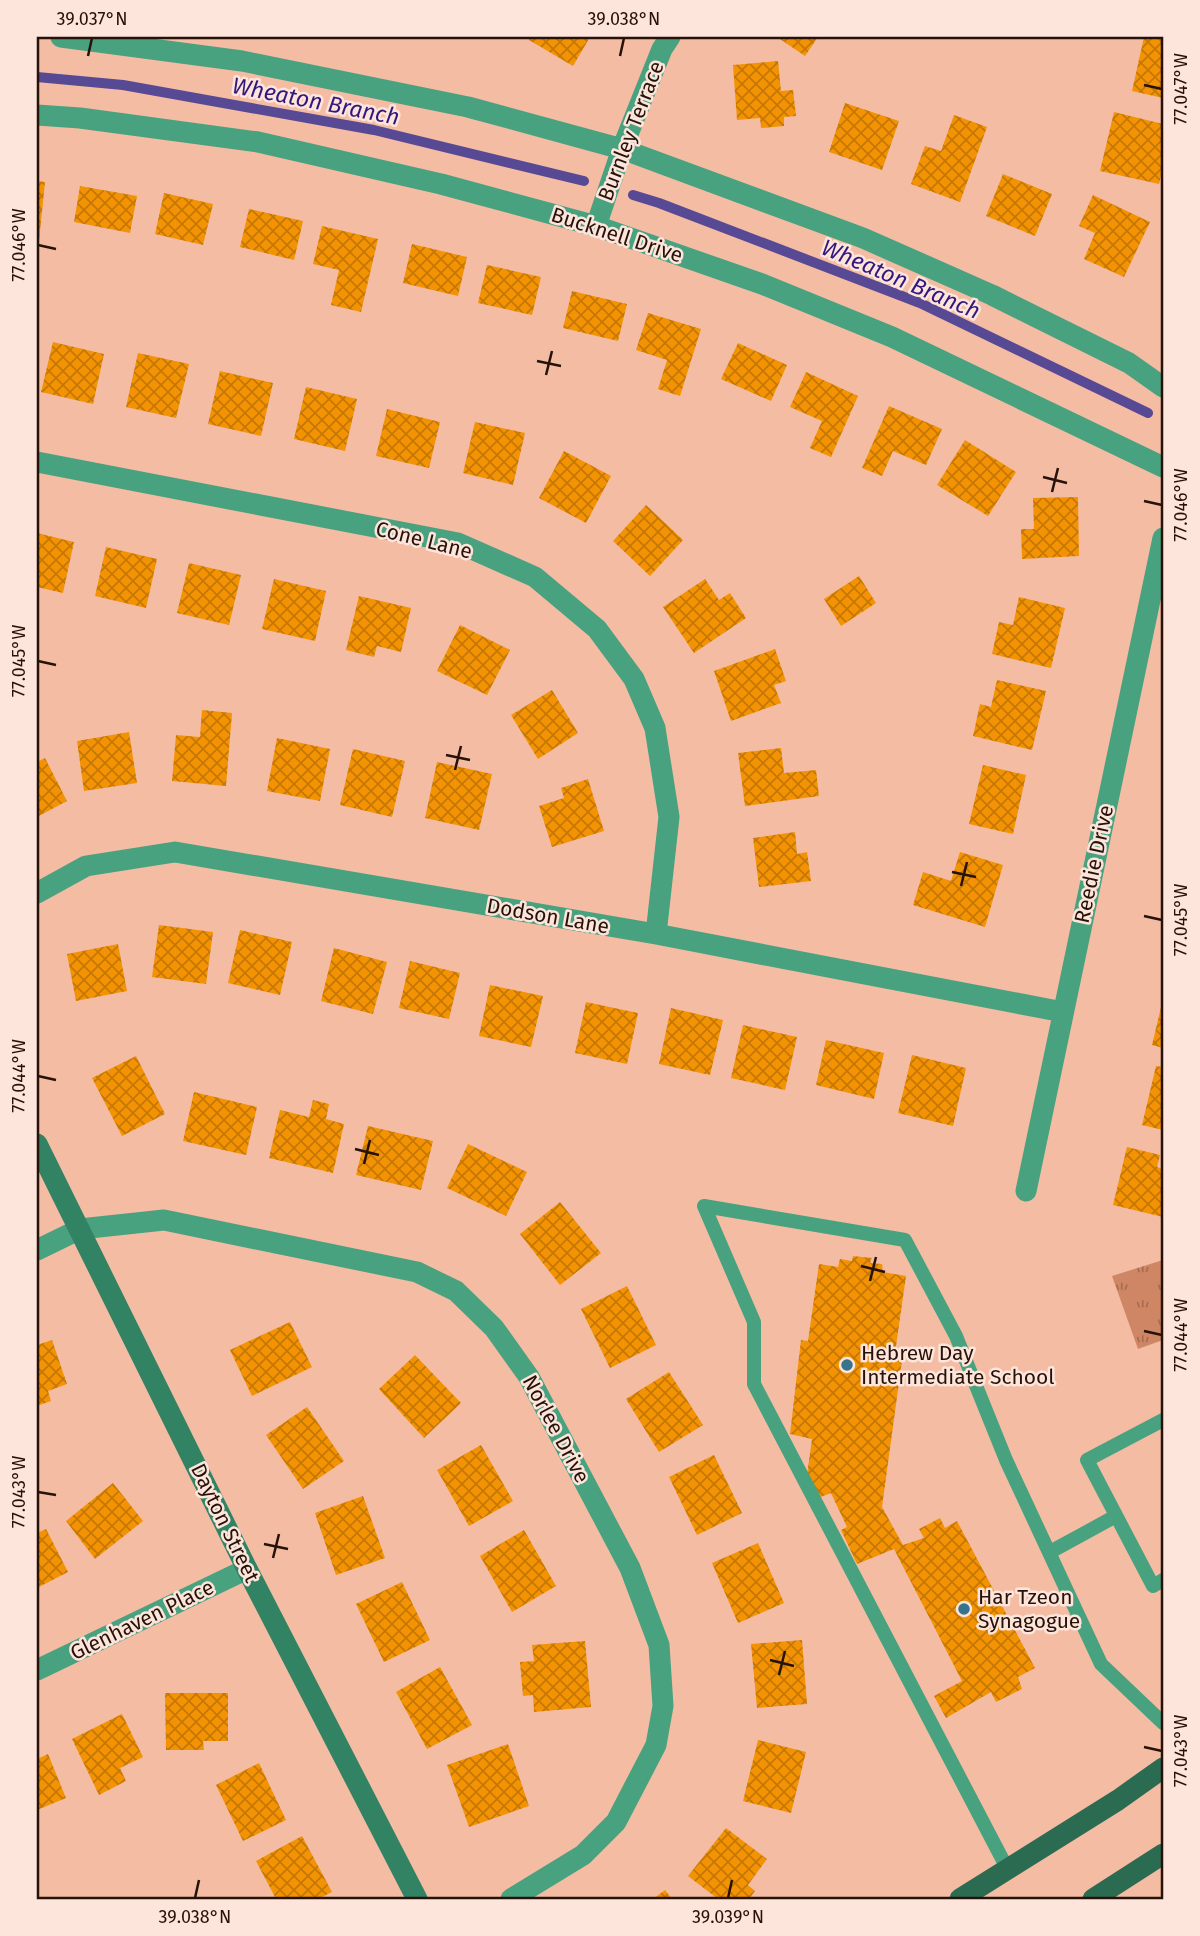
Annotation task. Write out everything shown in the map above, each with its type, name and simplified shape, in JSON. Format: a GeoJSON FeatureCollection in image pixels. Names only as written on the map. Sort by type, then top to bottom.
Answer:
{"type":"FeatureCollection","features":[{"type":"Feature","properties":{"kind":"main road"},"geometry":{"type":"LineString","coordinates":[[960,1899],[1118,1800],[1163,1768]]}},
{"type":"Feature","properties":{"kind":"main road"},"geometry":{"type":"LineString","coordinates":[[1093,1899],[1163,1854]]}},
{"type":"Feature","properties":{"kind":"street"},"geometry":{"type":"LineString","coordinates":[[61,37],[256,64],[468,107],[621,149],[863,238],[992,295],[1129,363],[1163,387]]}},
{"type":"Feature","properties":{"kind":"street","name":"Burnley Terrace"},"geometry":{"type":"LineString","coordinates":[[596,226],[621,149],[662,49],[670,37]]}},
{"type":"Feature","properties":{"kind":"street","name":"Bucknell Drive"},"geometry":{"type":"LineString","coordinates":[[37,115],[80,118],[258,142],[440,184],[596,226],[762,284],[892,337],[1163,467]]}},
{"type":"Feature","properties":{"kind":"street","name":"Cone Lane"},"geometry":{"type":"LineString","coordinates":[[37,462],[458,543],[535,577],[597,629],[634,678],[655,728],[669,817],[656,934]]}},
{"type":"Feature","properties":{"kind":"street","name":"Reedie Drive"},"geometry":{"type":"LineString","coordinates":[[1026,1191],[1163,538]]}},
{"type":"Feature","properties":{"kind":"street","name":"Dodson Lane"},"geometry":{"type":"LineString","coordinates":[[37,893],[86,866],[175,852],[656,934],[1063,1012]]}},
{"type":"Feature","properties":{"kind":"street","name":"Dayton Street"},"geometry":{"type":"LineString","coordinates":[[37,1144],[247,1569],[417,1899]]}},
{"type":"Feature","properties":{"kind":"street","name":"Norlee Drive"},"geometry":{"type":"LineString","coordinates":[[37,1250],[80,1229],[163,1220],[417,1272],[456,1290],[494,1328],[529,1377],[629,1568],[659,1645],[663,1706],[656,1745],[616,1822],[583,1855],[511,1899]]}},
{"type":"Feature","properties":{"kind":"street","name":"Glenhaven Place"},"geometry":{"type":"LineString","coordinates":[[37,1670],[247,1569]]}},
{"type":"Feature","properties":{"kind":"lane"},"geometry":{"type":"LineString","coordinates":[[1008,1870],[754,1384],[754,1322],[704,1206],[905,1240],[956,1336],[1006,1460],[1101,1664],[1163,1723]]}},
{"type":"Feature","properties":{"kind":"lane"},"geometry":{"type":"LineString","coordinates":[[1163,1420],[1087,1460],[1153,1586],[1163,1580]]}},
{"type":"Feature","properties":{"kind":"lane"},"geometry":{"type":"LineString","coordinates":[[1050,1552],[1116,1516]]}},
{"type":"Feature","properties":{"kind":"green space"},"geometry":{"type":"Polygon","coordinates":[[[1163,1260],[1163,1340],[1138,1349],[1112,1276],[1163,1260]]]}},
{"type":"Feature","properties":{"kind":"building"},"geometry":{"type":"Polygon","coordinates":[[[530,37],[590,37],[573,66],[529,40],[530,37]]]}},
{"type":"Feature","properties":{"kind":"building"},"geometry":{"type":"Polygon","coordinates":[[[777,37],[818,37],[805,56],[777,37]]]}},
{"type":"Feature","properties":{"kind":"building"},"geometry":{"type":"Polygon","coordinates":[[[1144,37],[1163,37],[1163,98],[1132,91],[1144,37]]]}},
{"type":"Feature","properties":{"kind":"building"},"geometry":{"type":"Polygon","coordinates":[[[778,61],[781,91],[793,90],[796,116],[784,117],[784,126],[761,128],[760,118],[737,120],[733,65],[778,61]]]}},
{"type":"Feature","properties":{"kind":"building"},"geometry":{"type":"Polygon","coordinates":[[[845,103],[899,121],[882,170],[829,152],[845,103]]]}},
{"type":"Feature","properties":{"kind":"building"},"geometry":{"type":"Polygon","coordinates":[[[1114,112],[1163,124],[1163,168],[1159,184],[1100,171],[1114,112]]]}},
{"type":"Feature","properties":{"kind":"building"},"geometry":{"type":"Polygon","coordinates":[[[954,115],[987,127],[960,202],[911,184],[925,146],[941,151],[954,115]]]}},
{"type":"Feature","properties":{"kind":"building"},"geometry":{"type":"Polygon","coordinates":[[[1003,174],[1052,194],[1035,236],[986,216],[1003,174]]]}},
{"type":"Feature","properties":{"kind":"building"},"geometry":{"type":"Polygon","coordinates":[[[37,181],[45,182],[39,241],[37,241],[37,181]]]}},
{"type":"Feature","properties":{"kind":"building"},"geometry":{"type":"Polygon","coordinates":[[[80,186],[137,196],[130,233],[74,222],[80,186]]]}},
{"type":"Feature","properties":{"kind":"building"},"geometry":{"type":"Polygon","coordinates":[[[164,193],[213,204],[203,245],[155,234],[164,193]]]}},
{"type":"Feature","properties":{"kind":"building"},"geometry":{"type":"Polygon","coordinates":[[[1093,195],[1150,222],[1124,277],[1084,259],[1095,233],[1079,226],[1093,195]]]}},
{"type":"Feature","properties":{"kind":"building"},"geometry":{"type":"Polygon","coordinates":[[[249,209],[303,221],[294,260],[240,247],[249,209]]]}},
{"type":"Feature","properties":{"kind":"building"},"geometry":{"type":"Polygon","coordinates":[[[322,226],[378,239],[361,312],[331,305],[339,270],[313,264],[322,226]]]}},
{"type":"Feature","properties":{"kind":"building"},"geometry":{"type":"Polygon","coordinates":[[[412,244],[467,257],[458,296],[403,283],[412,244]]]}},
{"type":"Feature","properties":{"kind":"building"},"geometry":{"type":"Polygon","coordinates":[[[487,265],[541,277],[532,315],[478,303],[487,265]]]}},
{"type":"Feature","properties":{"kind":"building"},"geometry":{"type":"Polygon","coordinates":[[[572,291],[627,304],[618,341],[563,328],[572,291]]]}},
{"type":"Feature","properties":{"kind":"building"},"geometry":{"type":"Polygon","coordinates":[[[648,313],[701,329],[680,396],[658,389],[667,360],[636,350],[648,313]]]}},
{"type":"Feature","properties":{"kind":"building"},"geometry":{"type":"Polygon","coordinates":[[[53,342],[104,354],[93,404],[41,392],[53,342]]]}},
{"type":"Feature","properties":{"kind":"building"},"geometry":{"type":"Polygon","coordinates":[[[738,343],[787,365],[771,401],[721,379],[738,343]]]}},
{"type":"Feature","properties":{"kind":"building"},"geometry":{"type":"Polygon","coordinates":[[[138,353],[189,364],[176,418],[126,407],[138,353]]]}},
{"type":"Feature","properties":{"kind":"building"},"geometry":{"type":"Polygon","coordinates":[[[220,371],[273,383],[261,436],[208,424],[220,371]]]}},
{"type":"Feature","properties":{"kind":"building"},"geometry":{"type":"Polygon","coordinates":[[[806,372],[858,396],[831,457],[810,448],[822,421],[790,407],[806,372]]]}},
{"type":"Feature","properties":{"kind":"building"},"geometry":{"type":"Polygon","coordinates":[[[306,387],[357,399],[345,451],[294,439],[306,387]]]}},
{"type":"Feature","properties":{"kind":"building"},"geometry":{"type":"Polygon","coordinates":[[[889,406],[942,429],[926,465],[893,451],[882,476],[862,468],[889,406]]]}},
{"type":"Feature","properties":{"kind":"building"},"geometry":{"type":"Polygon","coordinates":[[[387,409],[440,422],[429,468],[376,456],[387,409]]]}},
{"type":"Feature","properties":{"kind":"building"},"geometry":{"type":"Polygon","coordinates":[[[475,422],[525,433],[513,485],[463,473],[475,422]]]}},
{"type":"Feature","properties":{"kind":"building"},"geometry":{"type":"Polygon","coordinates":[[[965,440],[1016,472],[988,516],[937,485],[965,440]]]}},
{"type":"Feature","properties":{"kind":"building"},"geometry":{"type":"Polygon","coordinates":[[[564,451],[611,476],[586,523],[539,498],[564,451]]]}},
{"type":"Feature","properties":{"kind":"building"},"geometry":{"type":"Polygon","coordinates":[[[1078,497],[1079,556],[1022,559],[1021,529],[1034,529],[1033,498],[1078,497]]]}},
{"type":"Feature","properties":{"kind":"building"},"geometry":{"type":"Polygon","coordinates":[[[646,505],[683,540],[650,576],[613,541],[646,505]]]}},
{"type":"Feature","properties":{"kind":"building"},"geometry":{"type":"Polygon","coordinates":[[[37,533],[74,542],[63,593],[37,587],[37,533]]]}},
{"type":"Feature","properties":{"kind":"building"},"geometry":{"type":"Polygon","coordinates":[[[106,547],[157,559],[146,608],[95,596],[106,547]]]}},
{"type":"Feature","properties":{"kind":"building"},"geometry":{"type":"Polygon","coordinates":[[[189,563],[241,575],[229,625],[177,613],[189,563]]]}},
{"type":"Feature","properties":{"kind":"building"},"geometry":{"type":"Polygon","coordinates":[[[859,576],[876,603],[841,626],[824,599],[859,576]]]}},
{"type":"Feature","properties":{"kind":"building"},"geometry":{"type":"Polygon","coordinates":[[[274,579],[326,591],[315,641],[262,629],[274,579]]]}},
{"type":"Feature","properties":{"kind":"building"},"geometry":{"type":"Polygon","coordinates":[[[705,579],[719,600],[730,593],[746,618],[694,653],[663,607],[705,579]]]}},
{"type":"Feature","properties":{"kind":"building"},"geometry":{"type":"Polygon","coordinates":[[[359,596],[411,608],[401,652],[377,646],[374,657],[346,650],[359,596]]]}},
{"type":"Feature","properties":{"kind":"building"},"geometry":{"type":"Polygon","coordinates":[[[1019,597],[1065,608],[1051,668],[992,654],[999,622],[1013,625],[1019,597]]]}},
{"type":"Feature","properties":{"kind":"building"},"geometry":{"type":"Polygon","coordinates":[[[460,625],[510,650],[487,695],[437,671],[460,625]]]}},
{"type":"Feature","properties":{"kind":"building"},"geometry":{"type":"Polygon","coordinates":[[[775,649],[786,681],[774,685],[781,703],[731,721],[714,671],[775,649]]]}},
{"type":"Feature","properties":{"kind":"building"},"geometry":{"type":"Polygon","coordinates":[[[997,680],[1046,691],[1032,750],[973,736],[980,704],[991,707],[997,680]]]}},
{"type":"Feature","properties":{"kind":"building"},"geometry":{"type":"Polygon","coordinates":[[[552,690],[578,733],[538,759],[511,715],[552,690]]]}},
{"type":"Feature","properties":{"kind":"building"},"geometry":{"type":"Polygon","coordinates":[[[202,710],[232,713],[226,786],[172,781],[176,735],[200,737],[202,710]]]}},
{"type":"Feature","properties":{"kind":"building"},"geometry":{"type":"Polygon","coordinates":[[[129,732],[137,783],[84,791],[77,741],[129,732]]]}},
{"type":"Feature","properties":{"kind":"building"},"geometry":{"type":"Polygon","coordinates":[[[277,738],[330,749],[320,801],[267,791],[277,738]]]}},
{"type":"Feature","properties":{"kind":"building"},"geometry":{"type":"Polygon","coordinates":[[[781,748],[784,773],[816,770],[819,796],[745,806],[738,753],[781,748]]]}},
{"type":"Feature","properties":{"kind":"building"},"geometry":{"type":"Polygon","coordinates":[[[353,749],[405,761],[392,817],[340,805],[353,749]]]}},
{"type":"Feature","properties":{"kind":"building"},"geometry":{"type":"Polygon","coordinates":[[[45,758],[67,801],[37,817],[37,762],[45,758]]]}},
{"type":"Feature","properties":{"kind":"building"},"geometry":{"type":"Polygon","coordinates":[[[437,762],[492,774],[479,830],[425,818],[437,762]]]}},
{"type":"Feature","properties":{"kind":"building"},"geometry":{"type":"Polygon","coordinates":[[[983,765],[1026,775],[1013,834],[969,824],[983,765]]]}},
{"type":"Feature","properties":{"kind":"building"},"geometry":{"type":"Polygon","coordinates":[[[588,779],[604,831],[552,847],[539,806],[564,798],[561,788],[588,779]]]}},
{"type":"Feature","properties":{"kind":"building"},"geometry":{"type":"Polygon","coordinates":[[[795,832],[797,854],[807,852],[811,881],[759,887],[753,838],[795,832]]]}},
{"type":"Feature","properties":{"kind":"building"},"geometry":{"type":"Polygon","coordinates":[[[960,852],[1003,865],[985,927],[913,905],[923,872],[951,881],[960,852]]]}},
{"type":"Feature","properties":{"kind":"building"},"geometry":{"type":"Polygon","coordinates":[[[159,925],[213,932],[206,984],[152,977],[159,925]]]}},
{"type":"Feature","properties":{"kind":"building"},"geometry":{"type":"Polygon","coordinates":[[[240,930],[292,942],[280,995],[228,983],[240,930]]]}},
{"type":"Feature","properties":{"kind":"building"},"geometry":{"type":"Polygon","coordinates":[[[118,944],[127,991],[76,1001],[67,954],[118,944]]]}},
{"type":"Feature","properties":{"kind":"building"},"geometry":{"type":"Polygon","coordinates":[[[334,948],[387,962],[373,1014],[321,1001],[334,948]]]}},
{"type":"Feature","properties":{"kind":"building"},"geometry":{"type":"Polygon","coordinates":[[[410,961],[460,973],[449,1019],[399,1008],[410,961]]]}},
{"type":"Feature","properties":{"kind":"building"},"geometry":{"type":"Polygon","coordinates":[[[490,985],[543,996],[531,1047],[479,1036],[490,985]]]}},
{"type":"Feature","properties":{"kind":"building"},"geometry":{"type":"Polygon","coordinates":[[[586,1002],[638,1013],[627,1064],[575,1053],[586,1002]]]}},
{"type":"Feature","properties":{"kind":"building"},"geometry":{"type":"Polygon","coordinates":[[[1163,1003],[1163,1048],[1152,1045],[1163,1003]]]}},
{"type":"Feature","properties":{"kind":"building"},"geometry":{"type":"Polygon","coordinates":[[[671,1008],[723,1020],[710,1075],[659,1064],[671,1008]]]}},
{"type":"Feature","properties":{"kind":"building"},"geometry":{"type":"Polygon","coordinates":[[[743,1025],[797,1037],[785,1090],[731,1078],[743,1025]]]}},
{"type":"Feature","properties":{"kind":"building"},"geometry":{"type":"Polygon","coordinates":[[[826,1040],[884,1053],[874,1099],[816,1085],[826,1040]]]}},
{"type":"Feature","properties":{"kind":"building"},"geometry":{"type":"Polygon","coordinates":[[[912,1055],[966,1068],[953,1126],[898,1113],[912,1055]]]}},
{"type":"Feature","properties":{"kind":"building"},"geometry":{"type":"Polygon","coordinates":[[[136,1056],[165,1114],[122,1136],[92,1078],[136,1056]]]}},
{"type":"Feature","properties":{"kind":"building"},"geometry":{"type":"Polygon","coordinates":[[[1156,1066],[1163,1067],[1163,1130],[1142,1125],[1156,1066]]]}},
{"type":"Feature","properties":{"kind":"building"},"geometry":{"type":"Polygon","coordinates":[[[194,1092],[257,1107],[246,1155],[183,1141],[194,1092]]]}},
{"type":"Feature","properties":{"kind":"building"},"geometry":{"type":"Polygon","coordinates":[[[313,1100],[329,1104],[326,1119],[344,1124],[333,1173],[269,1158],[280,1110],[309,1117],[313,1100]]]}},
{"type":"Feature","properties":{"kind":"building"},"geometry":{"type":"Polygon","coordinates":[[[368,1126],[433,1141],[421,1190],[356,1175],[368,1126]]]}},
{"type":"Feature","properties":{"kind":"building"},"geometry":{"type":"Polygon","coordinates":[[[468,1144],[527,1172],[506,1216],[447,1188],[468,1144]]]}},
{"type":"Feature","properties":{"kind":"building"},"geometry":{"type":"Polygon","coordinates":[[[1127,1147],[1160,1155],[1157,1167],[1163,1169],[1163,1217],[1113,1205],[1127,1147]]]}},
{"type":"Feature","properties":{"kind":"building"},"geometry":{"type":"Polygon","coordinates":[[[560,1202],[601,1253],[560,1285],[520,1234],[560,1202]]]}},
{"type":"Feature","properties":{"kind":"building"},"geometry":{"type":"Polygon","coordinates":[[[853,1256],[872,1258],[870,1263],[882,1264],[883,1272],[906,1276],[895,1353],[903,1353],[882,1507],[903,1545],[924,1538],[919,1529],[940,1518],[945,1528],[957,1521],[1035,1668],[1018,1677],[1022,1689],[996,1702],[991,1692],[946,1718],[934,1696],[962,1681],[894,1549],[857,1564],[841,1530],[847,1527],[831,1493],[818,1498],[807,1475],[812,1439],[790,1434],[801,1340],[808,1341],[819,1264],[838,1267],[840,1259],[852,1261],[853,1256]]]}},
{"type":"Feature","properties":{"kind":"building"},"geometry":{"type":"Polygon","coordinates":[[[627,1286],[656,1345],[610,1368],[581,1309],[627,1286]]]}},
{"type":"Feature","properties":{"kind":"building"},"geometry":{"type":"Polygon","coordinates":[[[290,1322],[312,1367],[252,1396],[230,1350],[290,1322]]]}},
{"type":"Feature","properties":{"kind":"building"},"geometry":{"type":"Polygon","coordinates":[[[52,1340],[67,1384],[48,1391],[51,1401],[37,1406],[37,1345],[52,1340]]]}},
{"type":"Feature","properties":{"kind":"building"},"geometry":{"type":"Polygon","coordinates":[[[415,1355],[461,1403],[424,1438],[379,1389],[415,1355]]]}},
{"type":"Feature","properties":{"kind":"building"},"geometry":{"type":"Polygon","coordinates":[[[669,1372],[703,1425],[659,1452],[626,1399],[669,1372]]]}},
{"type":"Feature","properties":{"kind":"building"},"geometry":{"type":"Polygon","coordinates":[[[307,1407],[344,1461],[303,1489],[266,1435],[307,1407]]]}},
{"type":"Feature","properties":{"kind":"building"},"geometry":{"type":"Polygon","coordinates":[[[481,1445],[513,1501],[469,1526],[437,1470],[481,1445]]]}},
{"type":"Feature","properties":{"kind":"building"},"geometry":{"type":"Polygon","coordinates":[[[714,1455],[742,1513],[697,1535],[669,1477],[714,1455]]]}},
{"type":"Feature","properties":{"kind":"building"},"geometry":{"type":"Polygon","coordinates":[[[113,1483],[143,1521],[95,1559],[66,1521],[113,1483]]]}},
{"type":"Feature","properties":{"kind":"building"},"geometry":{"type":"Polygon","coordinates":[[[363,1496],[385,1558],[336,1575],[315,1513],[363,1496]]]}},
{"type":"Feature","properties":{"kind":"building"},"geometry":{"type":"Polygon","coordinates":[[[46,1529],[68,1572],[37,1588],[37,1533],[46,1529]]]}},
{"type":"Feature","properties":{"kind":"building"},"geometry":{"type":"Polygon","coordinates":[[[524,1530],[556,1586],[512,1612],[480,1556],[524,1530]]]}},
{"type":"Feature","properties":{"kind":"building"},"geometry":{"type":"Polygon","coordinates":[[[758,1543],[784,1603],[738,1623],[712,1563],[758,1543]]]}},
{"type":"Feature","properties":{"kind":"building"},"geometry":{"type":"Polygon","coordinates":[[[402,1582],[430,1640],[384,1662],[356,1604],[402,1582]]]}},
{"type":"Feature","properties":{"kind":"building"},"geometry":{"type":"Polygon","coordinates":[[[802,1640],[807,1704],[757,1708],[751,1644],[802,1640]]]}},
{"type":"Feature","properties":{"kind":"building"},"geometry":{"type":"Polygon","coordinates":[[[585,1641],[591,1707],[534,1712],[533,1695],[523,1696],[520,1662],[534,1661],[532,1645],[585,1641]]]}},
{"type":"Feature","properties":{"kind":"building"},"geometry":{"type":"Polygon","coordinates":[[[440,1667],[472,1725],[427,1749],[396,1692],[440,1667]]]}},
{"type":"Feature","properties":{"kind":"building"},"geometry":{"type":"Polygon","coordinates":[[[165,1693],[228,1693],[228,1741],[203,1741],[204,1750],[166,1750],[165,1693]]]}},
{"type":"Feature","properties":{"kind":"building"},"geometry":{"type":"Polygon","coordinates":[[[122,1714],[143,1757],[120,1768],[126,1781],[99,1795],[72,1739],[122,1714]]]}},
{"type":"Feature","properties":{"kind":"building"},"geometry":{"type":"Polygon","coordinates":[[[758,1740],[806,1752],[791,1813],[743,1801],[758,1740]]]}},
{"type":"Feature","properties":{"kind":"building"},"geometry":{"type":"Polygon","coordinates":[[[508,1744],[529,1806],[469,1827],[447,1765],[508,1744]]]}},
{"type":"Feature","properties":{"kind":"building"},"geometry":{"type":"Polygon","coordinates":[[[48,1754],[66,1798],[37,1810],[37,1759],[48,1754]]]}},
{"type":"Feature","properties":{"kind":"building"},"geometry":{"type":"Polygon","coordinates":[[[259,1763],[286,1820],[243,1841],[216,1785],[259,1763]]]}},
{"type":"Feature","properties":{"kind":"building"},"geometry":{"type":"Polygon","coordinates":[[[726,1828],[767,1859],[748,1885],[755,1891],[749,1899],[718,1899],[688,1876],[726,1828]]]}},
{"type":"Feature","properties":{"kind":"building"},"geometry":{"type":"Polygon","coordinates":[[[302,1836],[332,1892],[318,1899],[276,1899],[256,1861],[302,1836]]]}},
{"type":"Feature","properties":{"kind":"building"},"geometry":{"type":"Polygon","coordinates":[[[665,1890],[672,1899],[653,1899],[665,1890]]]}},
{"type":"Feature","properties":{"kind":"waterway","name":"Wheaton Branch"},"geometry":{"type":"LineString","coordinates":[[37,77],[123,85],[374,130],[584,181]]}},
{"type":"Feature","properties":{"kind":"waterway","name":"Wheaton Branch"},"geometry":{"type":"LineString","coordinates":[[633,195],[920,303],[1148,413]]}},
{"type":"Feature","properties":{"kind":"place","name":"Hebrew Day Intermediate School"},"geometry":{"type":"Point","coordinates":[847,1365]}},
{"type":"Feature","properties":{"kind":"place","name":"Har Tzeon Synagogue"},"geometry":{"type":"Point","coordinates":[964,1609]}}]}
